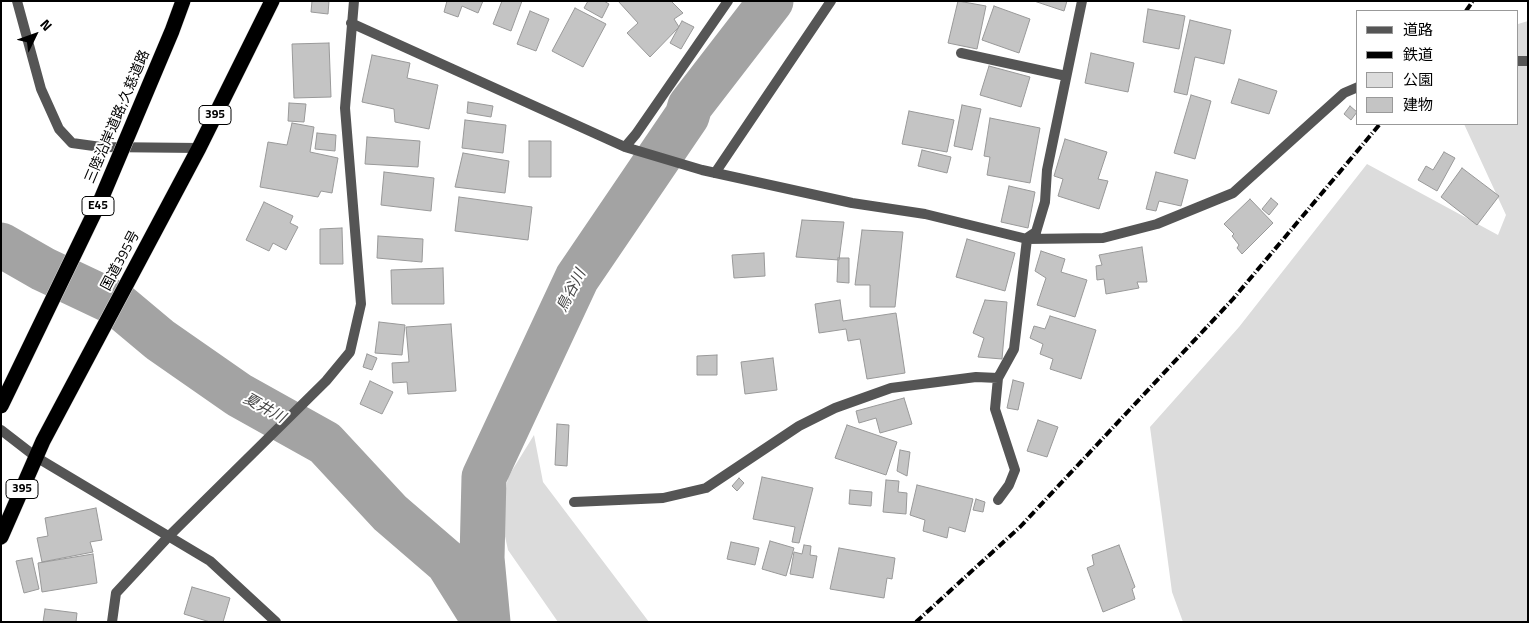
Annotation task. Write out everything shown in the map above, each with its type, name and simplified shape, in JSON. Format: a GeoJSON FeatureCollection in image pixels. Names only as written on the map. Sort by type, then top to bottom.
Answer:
{"type":"FeatureCollection","features":[{"type":"Feature","properties":{"kind":"highway","name":"三陸沿岸道路;久慈道路"},"geometry":{"type":"LineString","coordinates":[[1,406],[102,197],[183,1]]}},
{"type":"Feature","properties":{"kind":"highway","name":"国道395号"},"geometry":{"type":"LineString","coordinates":[[1,537],[43,441],[199,148],[272,1]]}},
{"type":"Feature","properties":{"kind":"street"},"geometry":{"type":"LineString","coordinates":[[17,1],[41,89],[59,129],[72,143],[101,148],[199,148]]}},
{"type":"Feature","properties":{"kind":"street"},"geometry":{"type":"LineString","coordinates":[[112,622],[116,593],[169,536],[326,381],[350,352],[361,304],[345,108],[354,1]]}},
{"type":"Feature","properties":{"kind":"street"},"geometry":{"type":"LineString","coordinates":[[625,147],[728,1]]}},
{"type":"Feature","properties":{"kind":"street"},"geometry":{"type":"LineString","coordinates":[[715,173],[831,1]]}},
{"type":"Feature","properties":{"kind":"street"},"geometry":{"type":"LineString","coordinates":[[998,500],[1009,485],[1015,470],[995,409],[998,378],[1014,349],[1026,239],[1036,232],[1045,202],[1047,170],[1082,1]]}},
{"type":"Feature","properties":{"kind":"street"},"geometry":{"type":"LineString","coordinates":[[351,22],[625,147],[715,173],[852,203],[925,214],[1026,239],[1103,238],[1157,224],[1233,193],[1344,93],[1356,88]]}},
{"type":"Feature","properties":{"kind":"street"},"geometry":{"type":"LineString","coordinates":[[961,53],[1066,76]]}},
{"type":"Feature","properties":{"kind":"street"},"geometry":{"type":"LineString","coordinates":[[574,502],[663,498],[706,488],[799,426],[835,408],[891,388],[976,377],[998,378]]}},
{"type":"Feature","properties":{"kind":"street"},"geometry":{"type":"LineString","coordinates":[[1,430],[36,457],[210,561],[276,622]]}},
{"type":"Feature","properties":{"kind":"green space"},"geometry":{"type":"Polygon","coordinates":[[[1528,21],[1528,622],[1183,622],[1172,592],[1150,427],[1239,327],[1367,164],[1498,235],[1506,215],[1464,125],[1519,125],[1519,24],[1528,21]]]}},
{"type":"Feature","properties":{"kind":"green space"},"geometry":{"type":"Polygon","coordinates":[[[534,435],[543,482],[649,622],[558,622],[508,550],[501,518],[508,477],[534,435]]]}},
{"type":"Feature","properties":{"kind":"building"},"geometry":{"type":"Polygon","coordinates":[[[312,1],[329,1],[328,14],[311,12],[312,1]]]}},
{"type":"Feature","properties":{"kind":"building"},"geometry":{"type":"Polygon","coordinates":[[[447,1],[483,1],[478,13],[462,6],[458,17],[444,12],[447,1]]]}},
{"type":"Feature","properties":{"kind":"building"},"geometry":{"type":"Polygon","coordinates":[[[502,1],[522,1],[511,31],[493,24],[502,1]]]}},
{"type":"Feature","properties":{"kind":"building"},"geometry":{"type":"Polygon","coordinates":[[[588,1],[604,1],[609,4],[602,18],[584,8],[588,1]]]}},
{"type":"Feature","properties":{"kind":"building"},"geometry":{"type":"Polygon","coordinates":[[[618,1],[671,1],[683,13],[674,19],[679,27],[650,57],[627,33],[638,23],[618,1]]]}},
{"type":"Feature","properties":{"kind":"building"},"geometry":{"type":"Polygon","coordinates":[[[958,1],[986,6],[977,49],[948,43],[958,1]]]}},
{"type":"Feature","properties":{"kind":"building"},"geometry":{"type":"Polygon","coordinates":[[[1034,1],[1067,1],[1064,11],[1034,1]]]}},
{"type":"Feature","properties":{"kind":"building"},"geometry":{"type":"Polygon","coordinates":[[[994,6],[1030,19],[1019,53],[982,40],[994,6]]]}},
{"type":"Feature","properties":{"kind":"building"},"geometry":{"type":"Polygon","coordinates":[[[575,8],[606,24],[583,67],[552,51],[575,8]]]}},
{"type":"Feature","properties":{"kind":"building"},"geometry":{"type":"Polygon","coordinates":[[[1148,9],[1185,16],[1179,49],[1143,42],[1148,9]]]}},
{"type":"Feature","properties":{"kind":"building"},"geometry":{"type":"Polygon","coordinates":[[[530,11],[549,19],[536,51],[517,44],[530,11]]]}},
{"type":"Feature","properties":{"kind":"building"},"geometry":{"type":"Polygon","coordinates":[[[1190,20],[1231,30],[1224,64],[1195,57],[1187,95],[1174,92],[1190,20]]]}},
{"type":"Feature","properties":{"kind":"building"},"geometry":{"type":"Polygon","coordinates":[[[682,21],[694,27],[681,49],[670,43],[682,21]]]}},
{"type":"Feature","properties":{"kind":"building"},"geometry":{"type":"Polygon","coordinates":[[[329,43],[331,97],[294,98],[292,44],[329,43]]]}},
{"type":"Feature","properties":{"kind":"building"},"geometry":{"type":"Polygon","coordinates":[[[1091,53],[1134,63],[1128,92],[1085,83],[1091,53]]]}},
{"type":"Feature","properties":{"kind":"building"},"geometry":{"type":"Polygon","coordinates":[[[372,55],[410,63],[407,78],[438,85],[429,129],[395,122],[394,109],[362,102],[372,55]]]}},
{"type":"Feature","properties":{"kind":"building"},"geometry":{"type":"Polygon","coordinates":[[[989,66],[1030,77],[1021,107],[980,95],[989,66]]]}},
{"type":"Feature","properties":{"kind":"building"},"geometry":{"type":"Polygon","coordinates":[[[1239,79],[1277,91],[1269,114],[1231,103],[1239,79]]]}},
{"type":"Feature","properties":{"kind":"building"},"geometry":{"type":"Polygon","coordinates":[[[1191,95],[1211,101],[1195,159],[1174,153],[1191,95]]]}},
{"type":"Feature","properties":{"kind":"building"},"geometry":{"type":"Polygon","coordinates":[[[468,102],[493,106],[491,117],[467,113],[468,102]]]}},
{"type":"Feature","properties":{"kind":"building"},"geometry":{"type":"Polygon","coordinates":[[[289,103],[306,104],[304,122],[288,121],[289,103]]]}},
{"type":"Feature","properties":{"kind":"building"},"geometry":{"type":"Polygon","coordinates":[[[962,105],[981,109],[972,150],[954,146],[962,105]]]}},
{"type":"Feature","properties":{"kind":"building"},"geometry":{"type":"Polygon","coordinates":[[[1350,106],[1356,111],[1351,120],[1344,114],[1350,106]]]}},
{"type":"Feature","properties":{"kind":"building"},"geometry":{"type":"Polygon","coordinates":[[[909,111],[954,120],[947,152],[902,144],[909,111]]]}},
{"type":"Feature","properties":{"kind":"building"},"geometry":{"type":"Polygon","coordinates":[[[990,118],[1040,128],[1030,183],[987,175],[990,157],[984,156],[990,118]]]}},
{"type":"Feature","properties":{"kind":"building"},"geometry":{"type":"Polygon","coordinates":[[[465,120],[506,125],[503,153],[462,148],[465,120]]]}},
{"type":"Feature","properties":{"kind":"building"},"geometry":{"type":"Polygon","coordinates":[[[292,123],[314,127],[310,152],[338,158],[332,193],[321,191],[318,197],[260,187],[268,142],[287,145],[292,123]]]}},
{"type":"Feature","properties":{"kind":"building"},"geometry":{"type":"Polygon","coordinates":[[[317,133],[336,135],[335,151],[315,149],[317,133]]]}},
{"type":"Feature","properties":{"kind":"building"},"geometry":{"type":"Polygon","coordinates":[[[367,137],[420,141],[418,167],[365,164],[367,137]]]}},
{"type":"Feature","properties":{"kind":"building"},"geometry":{"type":"Polygon","coordinates":[[[1065,139],[1107,152],[1098,179],[1108,181],[1099,209],[1058,196],[1063,179],[1054,176],[1065,139]]]}},
{"type":"Feature","properties":{"kind":"building"},"geometry":{"type":"Polygon","coordinates":[[[529,141],[551,141],[551,177],[529,177],[529,141]]]}},
{"type":"Feature","properties":{"kind":"building"},"geometry":{"type":"Polygon","coordinates":[[[922,150],[951,157],[947,173],[918,166],[922,150]]]}},
{"type":"Feature","properties":{"kind":"building"},"geometry":{"type":"Polygon","coordinates":[[[1444,152],[1455,158],[1437,191],[1418,180],[1426,166],[1433,170],[1444,152]]]}},
{"type":"Feature","properties":{"kind":"building"},"geometry":{"type":"Polygon","coordinates":[[[463,153],[509,161],[505,193],[455,187],[463,153]]]}},
{"type":"Feature","properties":{"kind":"building"},"geometry":{"type":"Polygon","coordinates":[[[1462,168],[1499,196],[1477,225],[1441,197],[1462,168]]]}},
{"type":"Feature","properties":{"kind":"building"},"geometry":{"type":"Polygon","coordinates":[[[384,172],[434,178],[431,211],[381,205],[384,172]]]}},
{"type":"Feature","properties":{"kind":"building"},"geometry":{"type":"Polygon","coordinates":[[[1156,172],[1188,180],[1181,206],[1159,201],[1156,211],[1146,209],[1156,172]]]}},
{"type":"Feature","properties":{"kind":"building"},"geometry":{"type":"Polygon","coordinates":[[[1009,186],[1035,192],[1028,228],[1001,222],[1009,186]]]}},
{"type":"Feature","properties":{"kind":"building"},"geometry":{"type":"Polygon","coordinates":[[[459,197],[532,207],[528,240],[455,231],[459,197]]]}},
{"type":"Feature","properties":{"kind":"building"},"geometry":{"type":"Polygon","coordinates":[[[1271,198],[1278,204],[1269,215],[1262,209],[1271,198]]]}},
{"type":"Feature","properties":{"kind":"building"},"geometry":{"type":"Polygon","coordinates":[[[1250,199],[1273,223],[1242,254],[1237,248],[1239,245],[1232,236],[1234,234],[1224,224],[1250,199]]]}},
{"type":"Feature","properties":{"kind":"building"},"geometry":{"type":"Polygon","coordinates":[[[264,202],[293,216],[290,223],[298,227],[286,250],[273,243],[269,251],[246,240],[264,202]]]}},
{"type":"Feature","properties":{"kind":"building"},"geometry":{"type":"Polygon","coordinates":[[[802,220],[844,222],[839,260],[796,257],[802,220]]]}},
{"type":"Feature","properties":{"kind":"building"},"geometry":{"type":"Polygon","coordinates":[[[342,228],[343,264],[320,264],[320,229],[342,228]]]}},
{"type":"Feature","properties":{"kind":"building"},"geometry":{"type":"Polygon","coordinates":[[[862,230],[903,232],[895,307],[870,307],[870,285],[855,285],[862,230]]]}},
{"type":"Feature","properties":{"kind":"building"},"geometry":{"type":"Polygon","coordinates":[[[378,236],[423,239],[422,262],[377,258],[378,236]]]}},
{"type":"Feature","properties":{"kind":"building"},"geometry":{"type":"Polygon","coordinates":[[[967,239],[1015,253],[1005,291],[956,277],[967,239]]]}},
{"type":"Feature","properties":{"kind":"building"},"geometry":{"type":"Polygon","coordinates":[[[1142,247],[1147,282],[1137,282],[1139,288],[1106,294],[1104,279],[1097,280],[1096,266],[1102,265],[1099,255],[1142,247]]]}},
{"type":"Feature","properties":{"kind":"building"},"geometry":{"type":"Polygon","coordinates":[[[1041,251],[1065,259],[1061,272],[1087,280],[1075,317],[1037,305],[1046,278],[1035,271],[1041,251]]]}},
{"type":"Feature","properties":{"kind":"building"},"geometry":{"type":"Polygon","coordinates":[[[764,253],[765,276],[734,278],[732,255],[764,253]]]}},
{"type":"Feature","properties":{"kind":"building"},"geometry":{"type":"Polygon","coordinates":[[[838,258],[849,258],[849,283],[837,282],[838,258]]]}},
{"type":"Feature","properties":{"kind":"building"},"geometry":{"type":"Polygon","coordinates":[[[443,268],[444,304],[392,304],[391,270],[443,268]]]}},
{"type":"Feature","properties":{"kind":"building"},"geometry":{"type":"Polygon","coordinates":[[[840,300],[843,321],[896,313],[905,373],[867,379],[860,339],[848,341],[846,329],[819,333],[815,304],[840,300]]]}},
{"type":"Feature","properties":{"kind":"building"},"geometry":{"type":"Polygon","coordinates":[[[985,300],[1007,302],[1002,359],[978,357],[984,338],[973,333],[985,300]]]}},
{"type":"Feature","properties":{"kind":"building"},"geometry":{"type":"Polygon","coordinates":[[[1050,316],[1096,330],[1081,379],[1050,369],[1053,359],[1040,354],[1043,344],[1030,338],[1034,326],[1045,329],[1050,316]]]}},
{"type":"Feature","properties":{"kind":"building"},"geometry":{"type":"Polygon","coordinates":[[[379,322],[405,325],[402,355],[375,353],[379,322]]]}},
{"type":"Feature","properties":{"kind":"building"},"geometry":{"type":"Polygon","coordinates":[[[451,324],[456,391],[408,394],[407,382],[393,383],[392,363],[409,362],[406,327],[451,324]]]}},
{"type":"Feature","properties":{"kind":"building"},"geometry":{"type":"Polygon","coordinates":[[[367,354],[377,358],[372,370],[363,367],[367,354]]]}},
{"type":"Feature","properties":{"kind":"building"},"geometry":{"type":"Polygon","coordinates":[[[717,355],[717,375],[697,375],[697,356],[717,355]]]}},
{"type":"Feature","properties":{"kind":"building"},"geometry":{"type":"Polygon","coordinates":[[[773,358],[777,390],[745,394],[741,362],[773,358]]]}},
{"type":"Feature","properties":{"kind":"building"},"geometry":{"type":"Polygon","coordinates":[[[1013,380],[1024,383],[1018,410],[1007,408],[1013,380]]]}},
{"type":"Feature","properties":{"kind":"building"},"geometry":{"type":"Polygon","coordinates":[[[370,381],[393,392],[382,414],[360,404],[370,381]]]}},
{"type":"Feature","properties":{"kind":"building"},"geometry":{"type":"Polygon","coordinates":[[[904,398],[912,424],[880,433],[876,418],[859,423],[856,411],[904,398]]]}},
{"type":"Feature","properties":{"kind":"building"},"geometry":{"type":"Polygon","coordinates":[[[1038,420],[1058,427],[1047,457],[1027,451],[1038,420]]]}},
{"type":"Feature","properties":{"kind":"building"},"geometry":{"type":"Polygon","coordinates":[[[557,424],[569,425],[567,466],[555,465],[557,424]]]}},
{"type":"Feature","properties":{"kind":"building"},"geometry":{"type":"Polygon","coordinates":[[[847,425],[897,442],[886,475],[835,458],[847,425]]]}},
{"type":"Feature","properties":{"kind":"building"},"geometry":{"type":"Polygon","coordinates":[[[900,450],[910,452],[907,476],[897,471],[900,450]]]}},
{"type":"Feature","properties":{"kind":"building"},"geometry":{"type":"Polygon","coordinates":[[[762,477],[813,488],[799,543],[792,542],[795,527],[753,519],[762,477]]]}},
{"type":"Feature","properties":{"kind":"building"},"geometry":{"type":"Polygon","coordinates":[[[739,478],[744,483],[737,491],[732,486],[739,478]]]}},
{"type":"Feature","properties":{"kind":"building"},"geometry":{"type":"Polygon","coordinates":[[[886,480],[899,481],[898,492],[907,493],[906,514],[883,512],[886,480]]]}},
{"type":"Feature","properties":{"kind":"building"},"geometry":{"type":"Polygon","coordinates":[[[917,485],[973,499],[965,532],[949,527],[947,538],[923,531],[925,520],[910,515],[917,485]]]}},
{"type":"Feature","properties":{"kind":"building"},"geometry":{"type":"Polygon","coordinates":[[[850,490],[872,492],[871,506],[849,504],[850,490]]]}},
{"type":"Feature","properties":{"kind":"building"},"geometry":{"type":"Polygon","coordinates":[[[976,499],[985,502],[983,512],[973,510],[976,499]]]}},
{"type":"Feature","properties":{"kind":"building"},"geometry":{"type":"Polygon","coordinates":[[[96,508],[102,540],[90,542],[93,552],[42,562],[37,538],[48,536],[45,518],[96,508]]]}},
{"type":"Feature","properties":{"kind":"building"},"geometry":{"type":"Polygon","coordinates":[[[770,541],[794,548],[786,576],[762,569],[770,541]]]}},
{"type":"Feature","properties":{"kind":"building"},"geometry":{"type":"Polygon","coordinates":[[[731,542],[759,548],[755,565],[727,559],[731,542]]]}},
{"type":"Feature","properties":{"kind":"building"},"geometry":{"type":"Polygon","coordinates":[[[804,545],[811,546],[810,555],[817,556],[813,578],[790,574],[794,552],[802,554],[804,545]]]}},
{"type":"Feature","properties":{"kind":"building"},"geometry":{"type":"Polygon","coordinates":[[[1119,545],[1135,587],[1132,589],[1135,599],[1103,612],[1087,568],[1094,565],[1092,555],[1119,545]]]}},
{"type":"Feature","properties":{"kind":"building"},"geometry":{"type":"Polygon","coordinates":[[[839,548],[895,558],[892,579],[887,578],[884,598],[830,589],[839,548]]]}},
{"type":"Feature","properties":{"kind":"building"},"geometry":{"type":"Polygon","coordinates":[[[93,554],[97,583],[42,592],[38,563],[93,554]]]}},
{"type":"Feature","properties":{"kind":"building"},"geometry":{"type":"Polygon","coordinates":[[[32,558],[39,589],[24,593],[16,561],[32,558]]]}},
{"type":"Feature","properties":{"kind":"building"},"geometry":{"type":"Polygon","coordinates":[[[192,587],[230,598],[223,622],[210,622],[184,614],[192,587]]]}},
{"type":"Feature","properties":{"kind":"building"},"geometry":{"type":"Polygon","coordinates":[[[45,609],[77,613],[76,622],[43,622],[45,609]]]}},
{"type":"Feature","properties":{"kind":"waterway","name":"鳥谷川"},"geometry":{"type":"LineString","coordinates":[[488,622],[482,558],[484,477],[577,278],[687,116],[690,106],[771,1]]}},
{"type":"Feature","properties":{"kind":"waterway","name":"夏井川"},"geometry":{"type":"LineString","coordinates":[[1,245],[43,269],[117,304],[160,340],[239,395],[325,443],[390,513],[448,563],[485,622]]}},
{"type":"Feature","properties":{"kind":"railway"},"geometry":{"type":"LineString","coordinates":[[1467,10],[1473,1]]}},
{"type":"Feature","properties":{"kind":"railway"},"geometry":{"type":"LineString","coordinates":[[916,622],[1020,527],[1233,299],[1379,125]]}}]}
